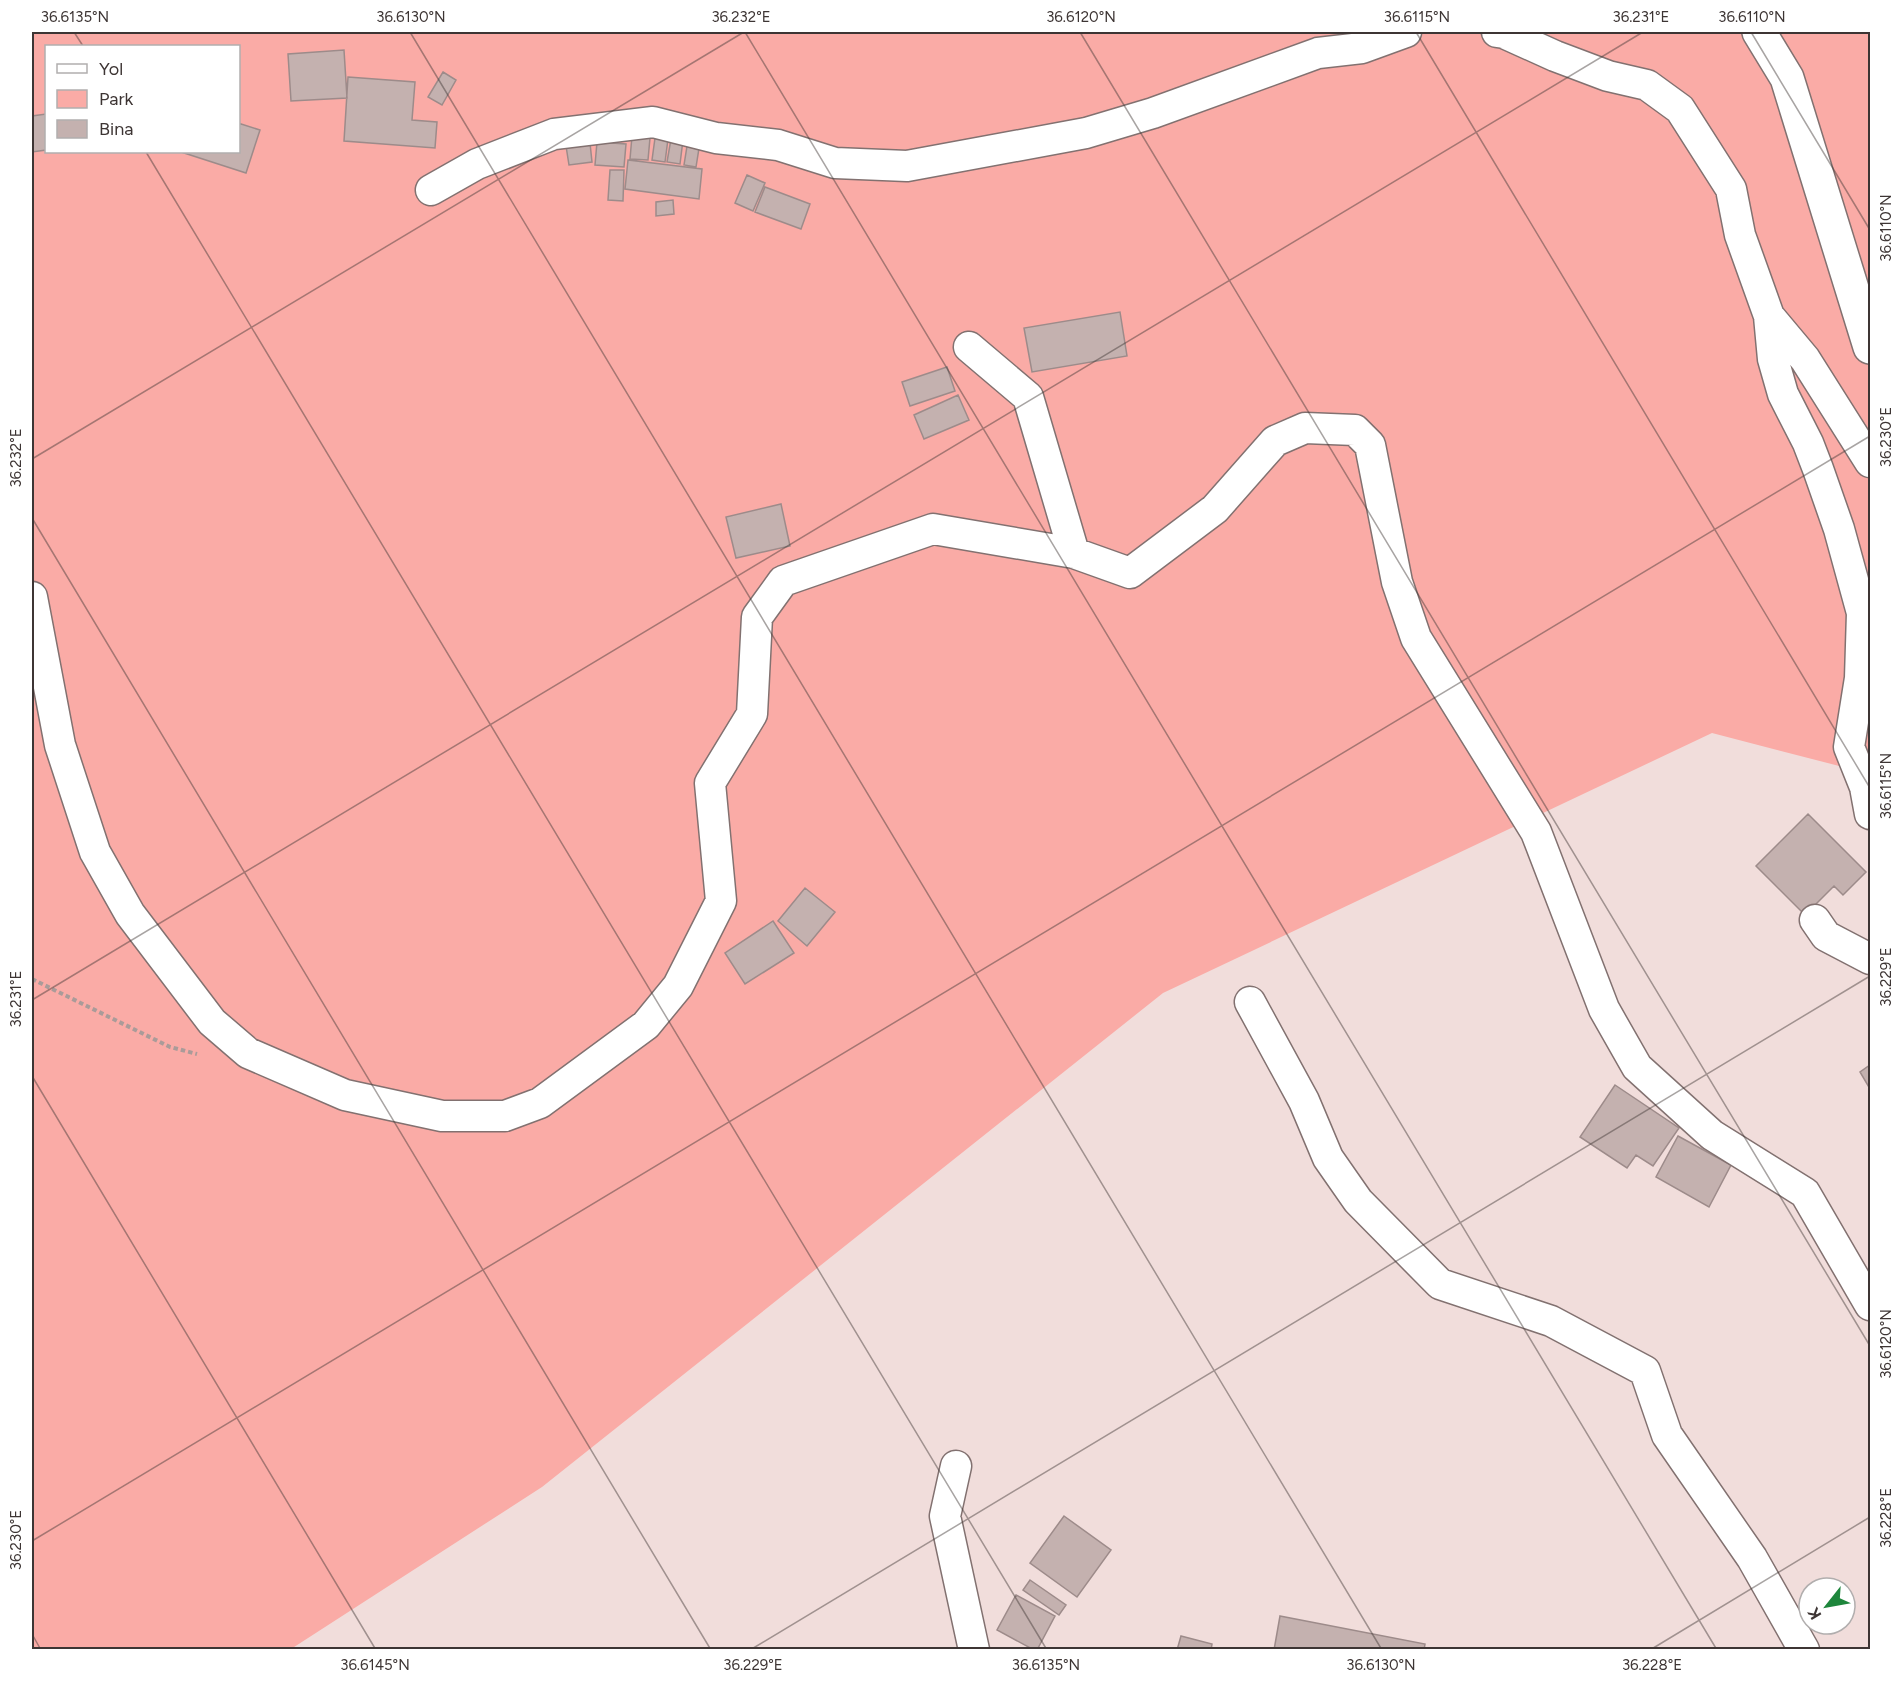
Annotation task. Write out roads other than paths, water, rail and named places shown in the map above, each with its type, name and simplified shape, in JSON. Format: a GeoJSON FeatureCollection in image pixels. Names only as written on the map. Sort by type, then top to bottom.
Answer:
{"type":"FeatureCollection","features":[{"type":"Feature","properties":{"kind":"street"},"geometry":{"type":"LineString","coordinates":[[431,190],[477,164],[554,134],[653,122],[716,138],[778,145],[835,163],[907,166],[1086,133],[1153,113],[1318,53],[1362,48],[1406,32]]}},
{"type":"Feature","properties":{"kind":"street"},"geometry":{"type":"LineString","coordinates":[[1497,32],[1608,76],[1647,85],[1680,109],[1731,189],[1740,235],[1769,316],[1773,359],[1783,394],[1808,443],[1818,469],[1839,529],[1862,613],[1860,678],[1850,747],[1870,814]]}},
{"type":"Feature","properties":{"kind":"street"},"geometry":{"type":"LineString","coordinates":[[1759,32],[1787,78],[1870,347]]}},
{"type":"Feature","properties":{"kind":"street"},"geometry":{"type":"LineString","coordinates":[[1769,316],[1805,359],[1870,462]]}},
{"type":"Feature","properties":{"kind":"street"},"geometry":{"type":"LineString","coordinates":[[969,347],[1028,398],[1074,553]]}},
{"type":"Feature","properties":{"kind":"street"},"geometry":{"type":"LineString","coordinates":[[32,597],[60,745],[95,852],[130,914],[212,1022],[248,1053],[345,1095],[442,1116],[505,1116],[540,1103],[646,1025],[678,986],[721,901],[710,783],[752,714],[757,617],[783,581],[933,529],[1074,553],[1130,573],[1215,508],[1275,441],[1305,428],[1355,430],[1370,445],[1397,582],[1416,638],[1536,832],[1604,1009],[1637,1067],[1712,1135],[1805,1193],[1870,1305]]}},
{"type":"Feature","properties":{"kind":"street"},"geometry":{"type":"LineString","coordinates":[[1815,920],[1826,936],[1870,959]]}},
{"type":"Feature","properties":{"kind":"street"},"geometry":{"type":"LineString","coordinates":[[1250,1002],[1304,1101],[1328,1158],[1358,1202],[1440,1284],[1551,1321],[1645,1371],[1667,1435],[1752,1558],[1804,1650]]}},
{"type":"Feature","properties":{"kind":"street"},"geometry":{"type":"LineString","coordinates":[[956,1466],[945,1516],[974,1650]]}}]}
